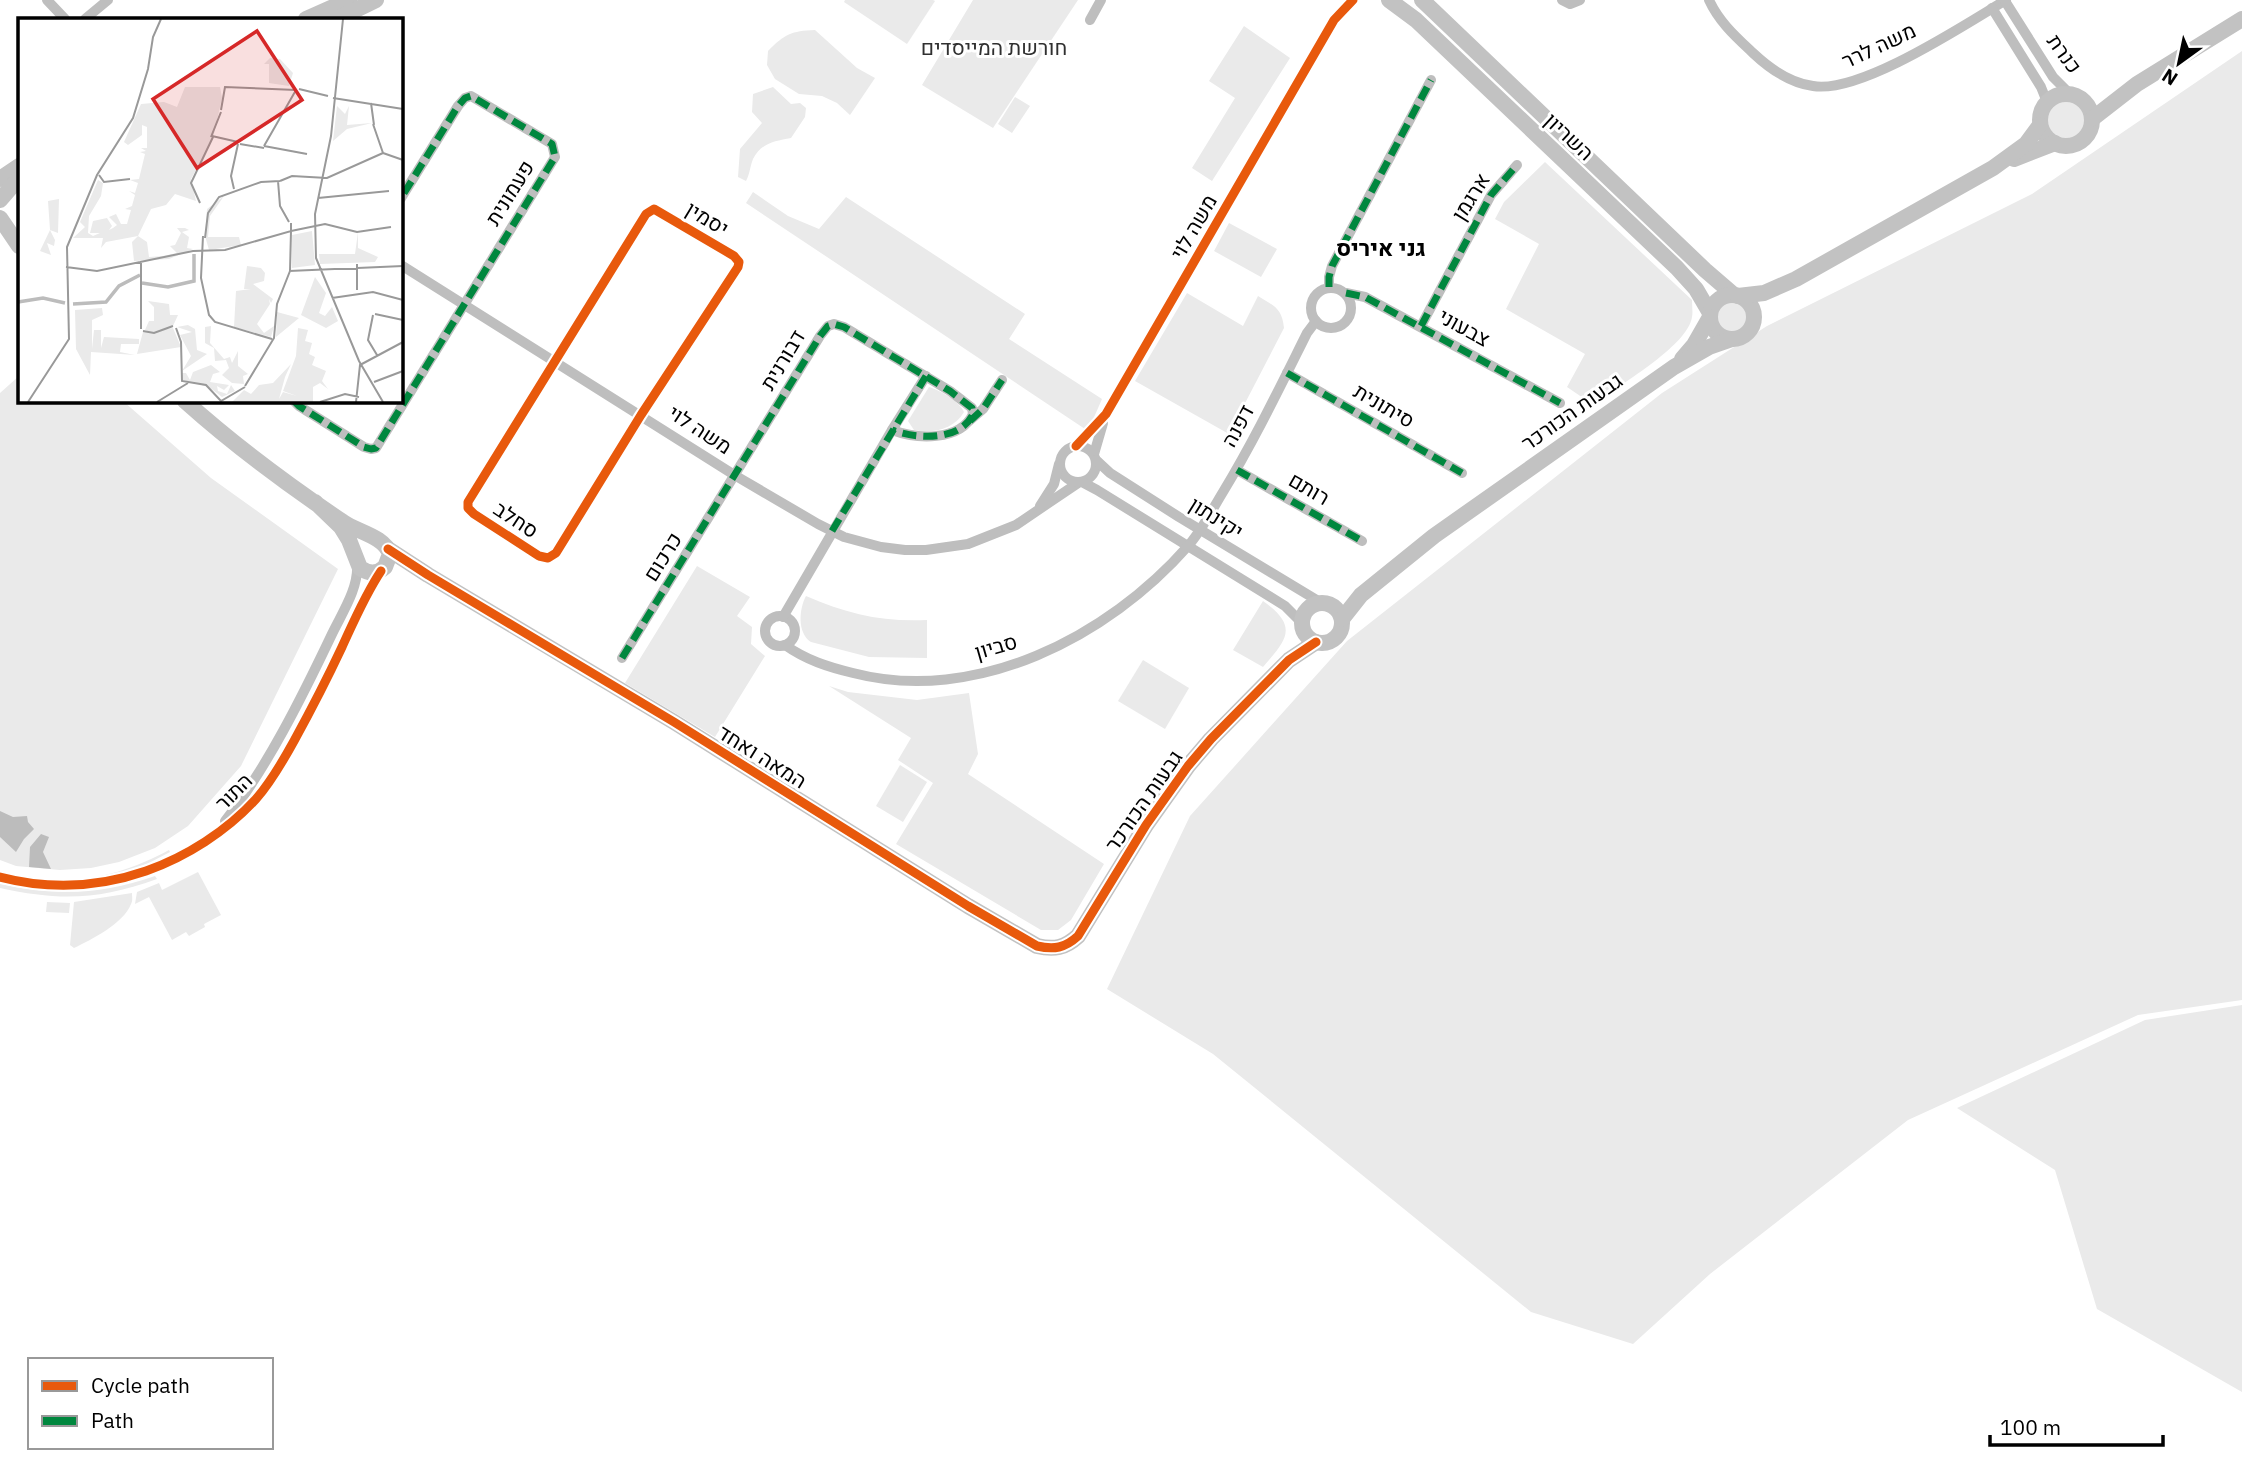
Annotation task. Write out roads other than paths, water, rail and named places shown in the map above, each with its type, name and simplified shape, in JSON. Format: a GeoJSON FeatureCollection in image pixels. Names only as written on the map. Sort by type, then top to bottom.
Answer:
{"type":"FeatureCollection","features":[{"type":"Feature","properties":{"kind":"street"},"geometry":{"type":"LineString","coordinates":[[47,0],[64,18]]}},
{"type":"Feature","properties":{"kind":"street"},"geometry":{"type":"LineString","coordinates":[[86,18],[108,0]]}},
{"type":"Feature","properties":{"kind":"street"},"geometry":{"type":"LineString","coordinates":[[308,18],[349,0]]}},
{"type":"Feature","properties":{"kind":"street"},"geometry":{"type":"LineString","coordinates":[[339,18],[376,0]]}},
{"type":"Feature","properties":{"kind":"street"},"geometry":{"type":"LineString","coordinates":[[1090,20],[1101,0]]}},
{"type":"Feature","properties":{"kind":"street","name":"משה לוי"},"geometry":{"type":"LineString","coordinates":[[1095,457],[1097,438],[1106,414],[1334,20],[1342,0]]}},
{"type":"Feature","properties":{"kind":"street","name":"משה לוי"},"geometry":{"type":"LineString","coordinates":[[1334,20],[1353,0]]}},
{"type":"Feature","properties":{"kind":"street","name":"השריון"},"geometry":{"type":"LineString","coordinates":[[1389,0],[1416,20],[1677,268],[1696,289],[1710,315]]}},
{"type":"Feature","properties":{"kind":"street","name":"השריון"},"geometry":{"type":"LineString","coordinates":[[1422,0],[1705,270],[1736,296]]}},
{"type":"Feature","properties":{"kind":"street"},"geometry":{"type":"LineString","coordinates":[[1562,0],[1570,4],[1580,0]]}},
{"type":"Feature","properties":{"kind":"street","name":"משה לרר"},"geometry":{"type":"LineString","coordinates":[[1709,0],[1734,36],[1761,61],[1788,78],[1825,87],[1852,81],[1890,66],[2006,0]]}},
{"type":"Feature","properties":{"kind":"street","name":"כנרת"},"geometry":{"type":"LineString","coordinates":[[2006,0],[2053,77],[2070,94]]}},
{"type":"Feature","properties":{"kind":"street","name":"כנרת"},"geometry":{"type":"LineString","coordinates":[[1992,9],[2041,87],[2047,102]]}},
{"type":"Feature","properties":{"kind":"street"},"geometry":{"type":"LineString","coordinates":[[2092,119],[2137,84],[2242,19]]}},
{"type":"Feature","properties":{"kind":"street"},"geometry":{"type":"LineString","coordinates":[[1329,287],[1332,266],[1431,80]]}},
{"type":"Feature","properties":{"kind":"street"},"geometry":{"type":"LineString","coordinates":[[2085,103],[2137,84]]}},
{"type":"Feature","properties":{"kind":"street"},"geometry":{"type":"LineString","coordinates":[[1796,279],[1768,303],[1743,335],[1732,339],[1719,335],[1714,330],[1710,315],[1716,301],[1728,295],[1764,293],[1796,279],[1993,168],[2026,144],[2040,125],[2041,112],[2047,102],[2061,94],[2070,94],[2085,103],[2092,119],[2090,128],[2079,142],[2071,145],[2056,144],[1993,168]]}},
{"type":"Feature","properties":{"kind":"street","name":"פעמונית"},"geometry":{"type":"LineString","coordinates":[[402,196],[465,98],[471,96],[552,144],[555,157],[464,305]]}},
{"type":"Feature","properties":{"kind":"street"},"geometry":{"type":"LineString","coordinates":[[2040,125],[2046,136],[2056,144]]}},
{"type":"Feature","properties":{"kind":"street","name":"ארגמן"},"geometry":{"type":"LineString","coordinates":[[1421,326],[1491,195],[1517,165]]}},
{"type":"Feature","properties":{"kind":"street"},"geometry":{"type":"LineString","coordinates":[[0,179],[18,167]]}},
{"type":"Feature","properties":{"kind":"street"},"geometry":{"type":"LineString","coordinates":[[0,200],[18,179]]}},
{"type":"Feature","properties":{"kind":"street","name":"יסמין"},"geometry":{"type":"LineString","coordinates":[[555,360],[650,210],[661,211],[734,256],[738,267],[641,415]]}},
{"type":"Feature","properties":{"kind":"street"},"geometry":{"type":"LineString","coordinates":[[0,218],[18,245]]}},
{"type":"Feature","properties":{"kind":"street"},"geometry":{"type":"LineString","coordinates":[[0,236],[18,246]]}},
{"type":"Feature","properties":{"kind":"street","name":"משה לוי"},"geometry":{"type":"LineString","coordinates":[[402,266],[736,476],[844,537],[881,547],[926,550],[968,544],[1016,525],[1080,483]]}},
{"type":"Feature","properties":{"kind":"street"},"geometry":{"type":"LineString","coordinates":[[1329,287],[1346,293],[1351,313],[1345,322],[1328,328],[1316,321],[1311,303],[1316,293],[1329,287]]}},
{"type":"Feature","properties":{"kind":"street","name":"צבעוני"},"geometry":{"type":"LineString","coordinates":[[1346,293],[1365,297],[1560,403]]}},
{"type":"Feature","properties":{"kind":"street"},"geometry":{"type":"LineString","coordinates":[[1736,296],[1744,299],[1752,309],[1751,327]]}},
{"type":"Feature","properties":{"kind":"street"},"geometry":{"type":"LineString","coordinates":[[295,402],[364,447],[376,447],[464,305]]}},
{"type":"Feature","properties":{"kind":"street","name":"גבעות הכורכר"},"geometry":{"type":"LineString","coordinates":[[1674,367],[1694,345],[1710,315]]}},
{"type":"Feature","properties":{"kind":"street","name":"דפנה"},"geometry":{"type":"LineString","coordinates":[[1188,546],[1237,470],[1307,333],[1316,321]]}},
{"type":"Feature","properties":{"kind":"street","name":"דבורנית"},"geometry":{"type":"LineString","coordinates":[[736,476],[820,335],[828,326],[834,324],[844,327],[969,404],[973,414],[966,423]]}},
{"type":"Feature","properties":{"kind":"street","name":"גבעות הכורכר"},"geometry":{"type":"LineString","coordinates":[[1332,609],[1361,595],[1434,536],[1674,367],[1709,347],[1732,339]]}},
{"type":"Feature","properties":{"kind":"street","name":"סחלב"},"geometry":{"type":"LineString","coordinates":[[555,360],[468,502],[468,508],[474,514],[539,556],[548,558],[556,553],[641,415]]}},
{"type":"Feature","properties":{"kind":"street","name":"סיתונית"},"geometry":{"type":"LineString","coordinates":[[1287,373],[1462,473]]}},
{"type":"Feature","properties":{"kind":"street"},"geometry":{"type":"LineString","coordinates":[[783,617],[926,376]]}},
{"type":"Feature","properties":{"kind":"street"},"geometry":{"type":"LineString","coordinates":[[892,430],[925,438],[954,430],[983,409],[1002,380]]}},
{"type":"Feature","properties":{"kind":"street"},"geometry":{"type":"LineString","coordinates":[[186,402],[221,433],[355,530],[381,540],[388,549],[389,559],[383,569],[365,571],[356,560],[341,527],[316,502]]}},
{"type":"Feature","properties":{"kind":"street","name":"משה לוי"},"geometry":{"type":"LineString","coordinates":[[1076,446],[1106,414]]}},
{"type":"Feature","properties":{"kind":"street"},"geometry":{"type":"LineString","coordinates":[[1076,446],[1086,448],[1095,457],[1095,472],[1092,477],[1080,483],[1066,478],[1060,468],[1065,452],[1076,446]]}},
{"type":"Feature","properties":{"kind":"street","name":"יקינתון"},"geometry":{"type":"LineString","coordinates":[[1095,457],[1110,473],[1332,609]]}},
{"type":"Feature","properties":{"kind":"street","name":"משה לוי"},"geometry":{"type":"LineString","coordinates":[[1037,511],[1054,484],[1060,462]]}},
{"type":"Feature","properties":{"kind":"street","name":"רותם"},"geometry":{"type":"LineString","coordinates":[[1237,470],[1362,541]]}},
{"type":"Feature","properties":{"kind":"street","name":"כרכום"},"geometry":{"type":"LineString","coordinates":[[622,659],[736,476]]}},
{"type":"Feature","properties":{"kind":"street","name":"יקינתון"},"geometry":{"type":"LineString","coordinates":[[1080,483],[1097,490],[1284,606],[1302,625]]}},
{"type":"Feature","properties":{"kind":"street"},"geometry":{"type":"LineString","coordinates":[[356,560],[360,543],[375,538]]}},
{"type":"Feature","properties":{"kind":"street","name":"סביון"},"geometry":{"type":"LineString","coordinates":[[785,645],[810,660],[890,681],[957,677],[1013,664],[1062,645],[1105,619],[1154,579],[1188,546]]}},
{"type":"Feature","properties":{"kind":"street","name":"המאה ואחד"},"geometry":{"type":"LineString","coordinates":[[388,549],[1037,946],[1060,948],[1078,936]]}},
{"type":"Feature","properties":{"kind":"street","name":"התור"},"geometry":{"type":"LineString","coordinates":[[207,841],[248,791],[309,682],[356,582],[356,560]]}},
{"type":"Feature","properties":{"kind":"street","name":"התור"},"geometry":{"type":"LineString","coordinates":[[0,877],[34,885],[74,887],[132,876],[172,861],[207,841],[244,812],[269,783],[319,695],[368,593],[383,569]]}},
{"type":"Feature","properties":{"kind":"street","name":"המאה ואחד"},"geometry":{"type":"LineString","coordinates":[[383,569],[413,569],[428,575]]}},
{"type":"Feature","properties":{"kind":"street"},"geometry":{"type":"LineString","coordinates":[[1307,608],[1332,609],[1341,631],[1328,642],[1317,642],[1308,638],[1302,625],[1307,608]]}},
{"type":"Feature","properties":{"kind":"street"},"geometry":{"type":"LineString","coordinates":[[783,617],[792,622],[795,629],[793,639],[785,645],[770,642],[765,633],[769,621],[773,618],[783,617]]}},
{"type":"Feature","properties":{"kind":"street","name":"גבעות הכורכר"},"geometry":{"type":"LineString","coordinates":[[1289,660],[1300,639],[1302,625]]}},
{"type":"Feature","properties":{"kind":"street","name":"גבעות הכורכר"},"geometry":{"type":"LineString","coordinates":[[1078,936],[1141,833],[1188,766],[1289,660],[1317,642]]}},
{"type":"Feature","properties":{"kind":"district","name":"גני איריס"},"geometry":{"type":"Point","coordinates":[1381,248]}},
{"type":"Feature","properties":{"kind":"park label","name":"חורשת המייסדים"},"geometry":{"type":"Point","coordinates":[994,48]}}]}
